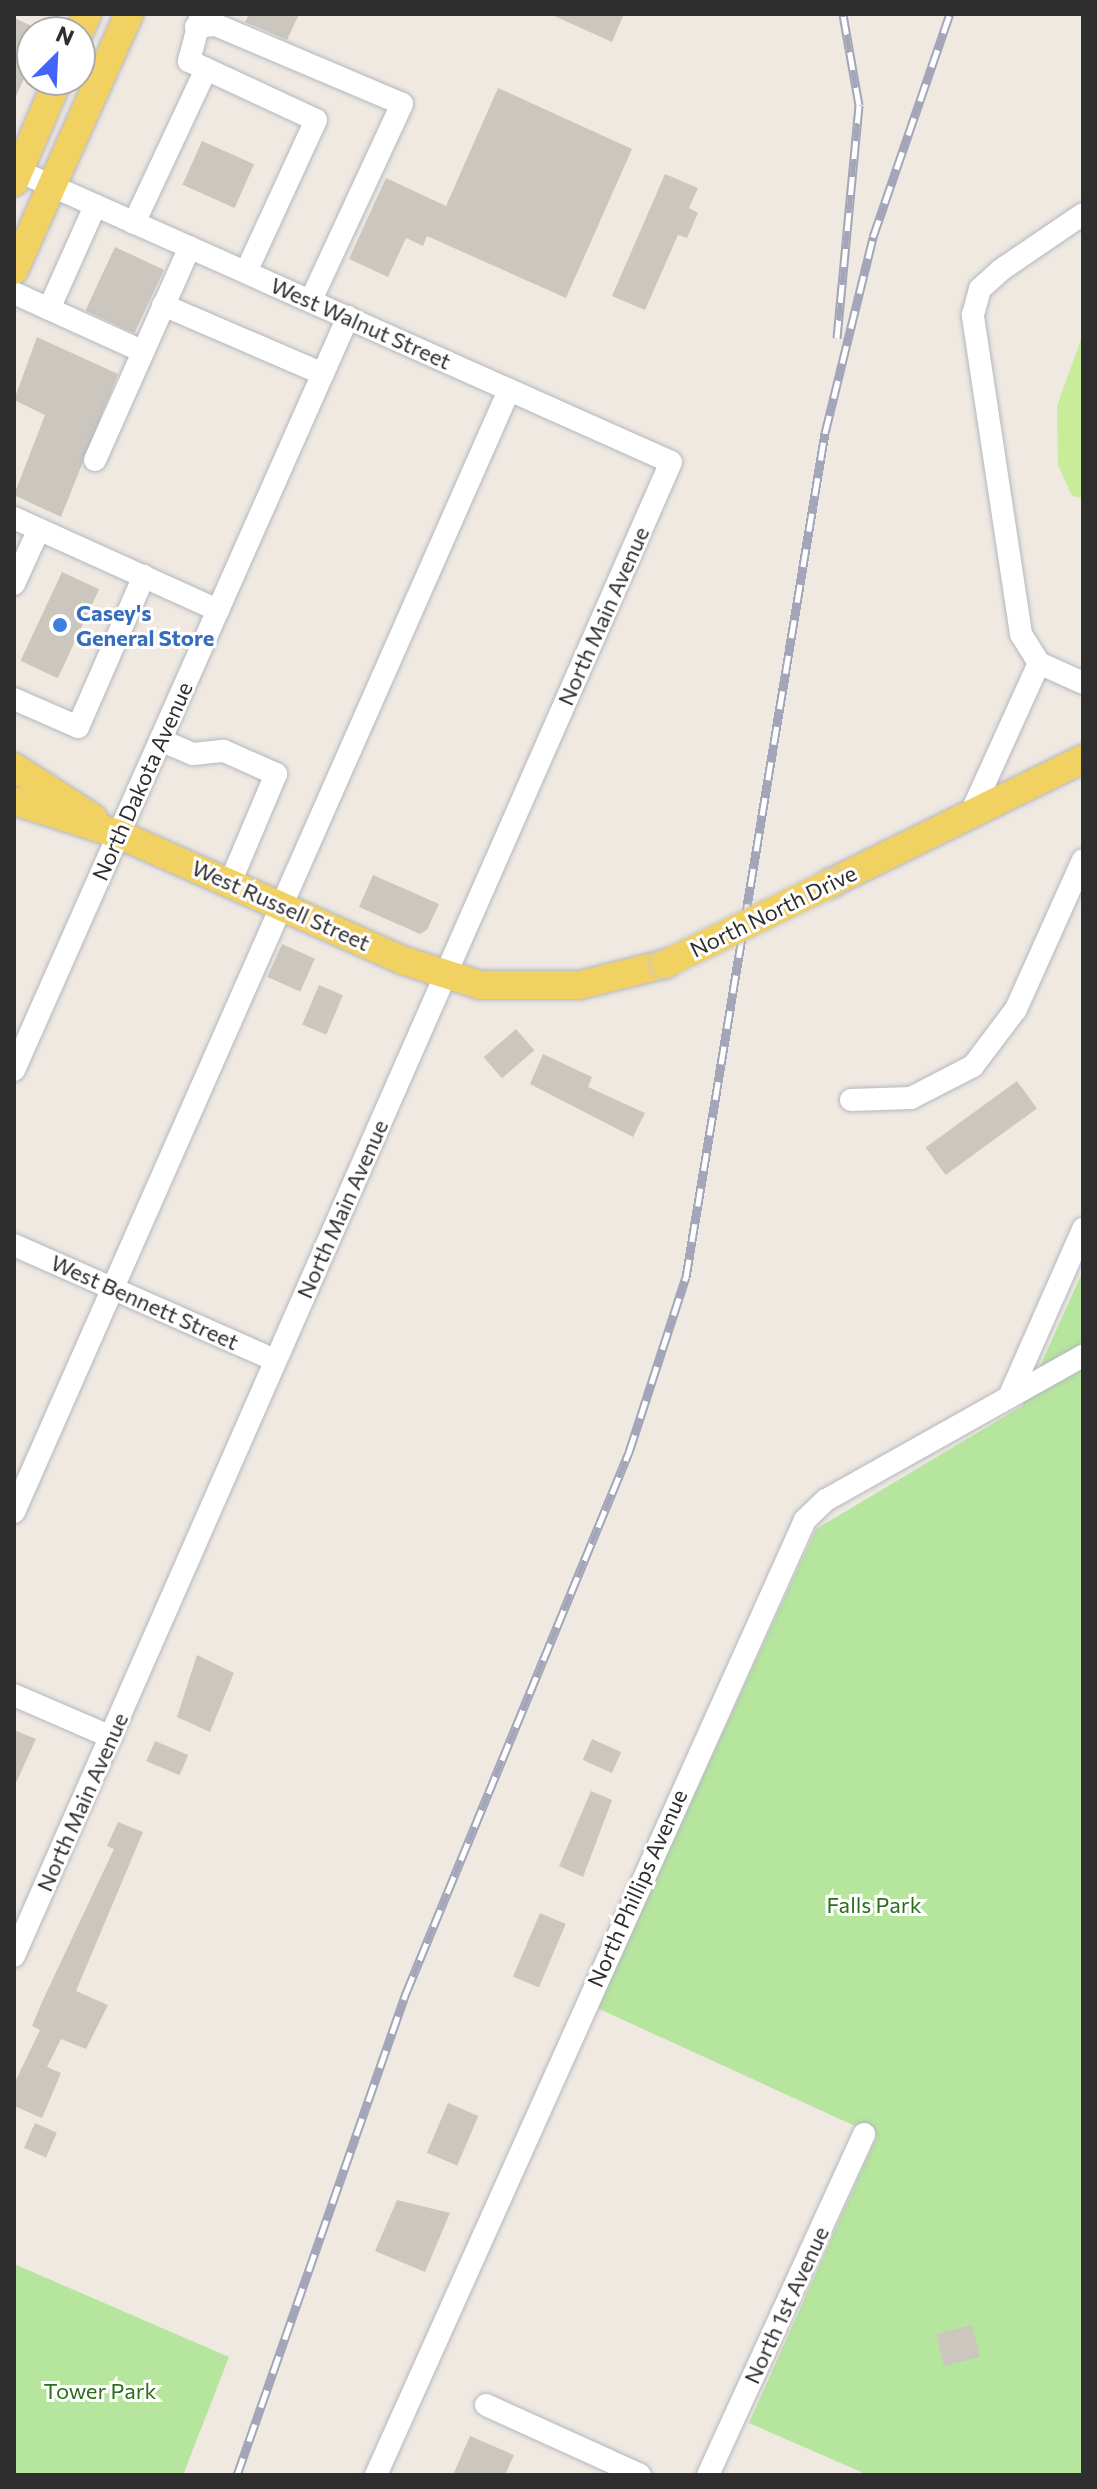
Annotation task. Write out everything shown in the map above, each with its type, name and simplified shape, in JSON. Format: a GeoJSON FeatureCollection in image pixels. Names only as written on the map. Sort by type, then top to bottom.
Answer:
{"type":"FeatureCollection","features":[{"type":"Feature","properties":{"kind":"main road"},"geometry":{"type":"LineString","coordinates":[[14,270],[49,185],[129,14]]}},
{"type":"Feature","properties":{"kind":"main road"},"geometry":{"type":"LineString","coordinates":[[15,174],[51,96]]}},
{"type":"Feature","properties":{"kind":"main road","name":"North North Drive"},"geometry":{"type":"LineString","coordinates":[[444,976],[553,988],[665,964],[1083,759]]}},
{"type":"Feature","properties":{"kind":"main road","name":"West Russell Street"},"geometry":{"type":"LineString","coordinates":[[14,767],[118,834]]}},
{"type":"Feature","properties":{"kind":"main road","name":"West Russell Street"},"geometry":{"type":"LineString","coordinates":[[14,801],[118,834],[444,976]]}},
{"type":"Feature","properties":{"kind":"street"},"geometry":{"type":"LineString","coordinates":[[246,272],[316,120],[189,61],[199,20],[402,104],[311,300]]}},
{"type":"Feature","properties":{"kind":"street"},"geometry":{"type":"LineString","coordinates":[[134,223],[206,69]]}},
{"type":"Feature","properties":{"kind":"street","name":"West Walnut Street"},"geometry":{"type":"LineString","coordinates":[[15,174],[49,185],[311,300],[671,462]]}},
{"type":"Feature","properties":{"kind":"street"},"geometry":{"type":"LineString","coordinates":[[49,309],[95,206]]}},
{"type":"Feature","properties":{"kind":"street"},"geometry":{"type":"LineString","coordinates":[[1083,214],[980,289],[973,315],[1021,634],[1039,663],[1083,683]]}},
{"type":"Feature","properties":{"kind":"street"},"geometry":{"type":"LineString","coordinates":[[95,460],[190,247]]}},
{"type":"Feature","properties":{"kind":"street"},"geometry":{"type":"LineString","coordinates":[[14,293],[142,351]]}},
{"type":"Feature","properties":{"kind":"street"},"geometry":{"type":"LineString","coordinates":[[163,305],[323,374]]}},
{"type":"Feature","properties":{"kind":"street","name":"North Dakota Avenue"},"geometry":{"type":"LineString","coordinates":[[14,1070],[348,317]]}},
{"type":"Feature","properties":{"kind":"street"},"geometry":{"type":"LineString","coordinates":[[14,1512],[509,390]]}},
{"type":"Feature","properties":{"kind":"street","name":"North Main Avenue"},"geometry":{"type":"LineString","coordinates":[[14,1956],[671,462]]}},
{"type":"Feature","properties":{"kind":"street"},"geometry":{"type":"LineString","coordinates":[[14,518],[218,610]]}},
{"type":"Feature","properties":{"kind":"street"},"geometry":{"type":"LineString","coordinates":[[16,576],[39,529]]}},
{"type":"Feature","properties":{"kind":"street"},"geometry":{"type":"LineString","coordinates":[[14,699],[78,727],[144,576]]}},
{"type":"Feature","properties":{"kind":"street"},"geometry":{"type":"LineString","coordinates":[[971,813],[1039,663]]}},
{"type":"Feature","properties":{"kind":"street"},"geometry":{"type":"LineString","coordinates":[[160,740],[193,754],[224,751],[276,774],[230,883]]}},
{"type":"Feature","properties":{"kind":"street"},"geometry":{"type":"LineString","coordinates":[[851,1100],[911,1098],[973,1066],[1016,1009],[1083,860]]}},
{"type":"Feature","properties":{"kind":"street"},"geometry":{"type":"LineString","coordinates":[[1009,1397],[1083,1229]]}},
{"type":"Feature","properties":{"kind":"street","name":"West Bennett Street"},"geometry":{"type":"LineString","coordinates":[[14,1245],[275,1360]]}},
{"type":"Feature","properties":{"kind":"street","name":"North Phillips Avenue"},"geometry":{"type":"LineString","coordinates":[[376,2475],[790,1546],[826,1500],[1083,1356]]}},
{"type":"Feature","properties":{"kind":"street"},"geometry":{"type":"LineString","coordinates":[[14,1695],[111,1737]]}},
{"type":"Feature","properties":{"kind":"street","name":"North 1st Avenue"},"geometry":{"type":"LineString","coordinates":[[708,2475],[864,2134]]}},
{"type":"Feature","properties":{"kind":"street"},"geometry":{"type":"LineString","coordinates":[[486,2405],[640,2475]]}},
{"type":"Feature","properties":{"kind":"green space"},"geometry":{"type":"Polygon","coordinates":[[[1083,334],[1083,498],[1072,496],[1058,465],[1057,406],[1083,334]]]}},
{"type":"Feature","properties":{"kind":"green space","name":"Falls Park"},"geometry":{"type":"Polygon","coordinates":[[[1083,1271],[1083,2475],[868,2475],[749,2423],[877,2136],[597,2008],[816,1529],[1022,1406],[1083,1271]]]}},
{"type":"Feature","properties":{"kind":"green space","name":"Tower Park"},"geometry":{"type":"Polygon","coordinates":[[[14,2264],[229,2357],[183,2475],[14,2475],[14,2264]]]}},
{"type":"Feature","properties":{"kind":"building"},"geometry":{"type":"Polygon","coordinates":[[[249,14],[299,14],[287,40],[245,22],[249,14]]]}},
{"type":"Feature","properties":{"kind":"building"},"geometry":{"type":"Polygon","coordinates":[[[550,14],[624,14],[612,42],[550,14]]]}},
{"type":"Feature","properties":{"kind":"building"},"geometry":{"type":"Polygon","coordinates":[[[14,18],[16,96],[14,101],[14,18]]]}},
{"type":"Feature","properties":{"kind":"building"},"geometry":{"type":"Polygon","coordinates":[[[498,88],[632,149],[566,298],[427,236],[423,246],[406,238],[388,277],[349,259],[386,178],[446,206],[498,88]]]}},
{"type":"Feature","properties":{"kind":"building"},"geometry":{"type":"Polygon","coordinates":[[[202,141],[254,164],[235,208],[182,185],[202,141]]]}},
{"type":"Feature","properties":{"kind":"building"},"geometry":{"type":"Polygon","coordinates":[[[665,174],[698,188],[689,208],[698,213],[687,238],[678,235],[645,310],[612,296],[665,174]]]}},
{"type":"Feature","properties":{"kind":"building"},"geometry":{"type":"Polygon","coordinates":[[[115,247],[164,270],[134,333],[85,310],[115,247]]]}},
{"type":"Feature","properties":{"kind":"building"},"geometry":{"type":"Polygon","coordinates":[[[37,337],[118,374],[61,517],[14,495],[45,415],[14,400],[37,337]]]}},
{"type":"Feature","properties":{"kind":"building","name":"Casey's General Store"},"geometry":{"type":"Polygon","coordinates":[[[62,572],[99,589],[58,678],[21,661],[62,572]]]}},
{"type":"Feature","properties":{"kind":"building"},"geometry":{"type":"Polygon","coordinates":[[[373,875],[439,904],[427,930],[420,934],[359,907],[373,875]]]}},
{"type":"Feature","properties":{"kind":"building"},"geometry":{"type":"Polygon","coordinates":[[[282,944],[315,959],[300,992],[267,977],[282,944]]]}},
{"type":"Feature","properties":{"kind":"building"},"geometry":{"type":"Polygon","coordinates":[[[319,985],[343,995],[326,1035],[302,1025],[319,985]]]}},
{"type":"Feature","properties":{"kind":"building"},"geometry":{"type":"Polygon","coordinates":[[[516,1029],[534,1050],[502,1078],[484,1057],[516,1029]]]}},
{"type":"Feature","properties":{"kind":"building"},"geometry":{"type":"Polygon","coordinates":[[[543,1054],[592,1077],[588,1087],[645,1113],[633,1137],[530,1084],[543,1054]]]}},
{"type":"Feature","properties":{"kind":"building"},"geometry":{"type":"Polygon","coordinates":[[[1017,1081],[1037,1109],[946,1175],[926,1147],[1017,1081]]]}},
{"type":"Feature","properties":{"kind":"building"},"geometry":{"type":"Polygon","coordinates":[[[197,1655],[234,1673],[210,1732],[177,1717],[197,1655]]]}},
{"type":"Feature","properties":{"kind":"building"},"geometry":{"type":"Polygon","coordinates":[[[14,1730],[36,1739],[14,1787],[14,1730]]]}},
{"type":"Feature","properties":{"kind":"building"},"geometry":{"type":"Polygon","coordinates":[[[592,1739],[621,1752],[612,1773],[583,1760],[592,1739]]]}},
{"type":"Feature","properties":{"kind":"building"},"geometry":{"type":"Polygon","coordinates":[[[155,1741],[188,1755],[180,1775],[146,1761],[155,1741]]]}},
{"type":"Feature","properties":{"kind":"building"},"geometry":{"type":"Polygon","coordinates":[[[591,1791],[612,1800],[583,1877],[559,1866],[591,1791]]]}},
{"type":"Feature","properties":{"kind":"building"},"geometry":{"type":"Polygon","coordinates":[[[118,1822],[143,1832],[76,1991],[108,2005],[86,2049],[61,2039],[47,2067],[61,2073],[42,2118],[14,2106],[14,2084],[40,2030],[32,2026],[42,2002],[114,1849],[107,1846],[118,1822]]]}},
{"type":"Feature","properties":{"kind":"building"},"geometry":{"type":"Polygon","coordinates":[[[540,1913],[566,1924],[539,1987],[513,1977],[540,1913]]]}},
{"type":"Feature","properties":{"kind":"building"},"geometry":{"type":"Polygon","coordinates":[[[448,2103],[478,2116],[457,2166],[427,2153],[448,2103]]]}},
{"type":"Feature","properties":{"kind":"building"},"geometry":{"type":"Polygon","coordinates":[[[35,2123],[57,2133],[46,2157],[24,2148],[35,2123]]]}},
{"type":"Feature","properties":{"kind":"building"},"geometry":{"type":"Polygon","coordinates":[[[397,2200],[450,2213],[425,2272],[375,2251],[397,2200]]]}},
{"type":"Feature","properties":{"kind":"building"},"geometry":{"type":"Polygon","coordinates":[[[972,2325],[980,2357],[944,2366],[936,2334],[972,2325]]]}},
{"type":"Feature","properties":{"kind":"building"},"geometry":{"type":"Polygon","coordinates":[[[470,2436],[514,2455],[505,2475],[453,2475],[470,2436]]]}},
{"type":"Feature","properties":{"kind":"railway"},"geometry":{"type":"LineString","coordinates":[[837,338],[859,105],[843,14]]}},
{"type":"Feature","properties":{"kind":"railway"},"geometry":{"type":"LineString","coordinates":[[237,2475],[406,1993],[629,1452],[686,1277],[825,433],[873,237],[950,14]]}},
{"type":"Feature","properties":{"kind":"place","name":"Casey's General Store"},"geometry":{"type":"Point","coordinates":[60,625]}}]}
